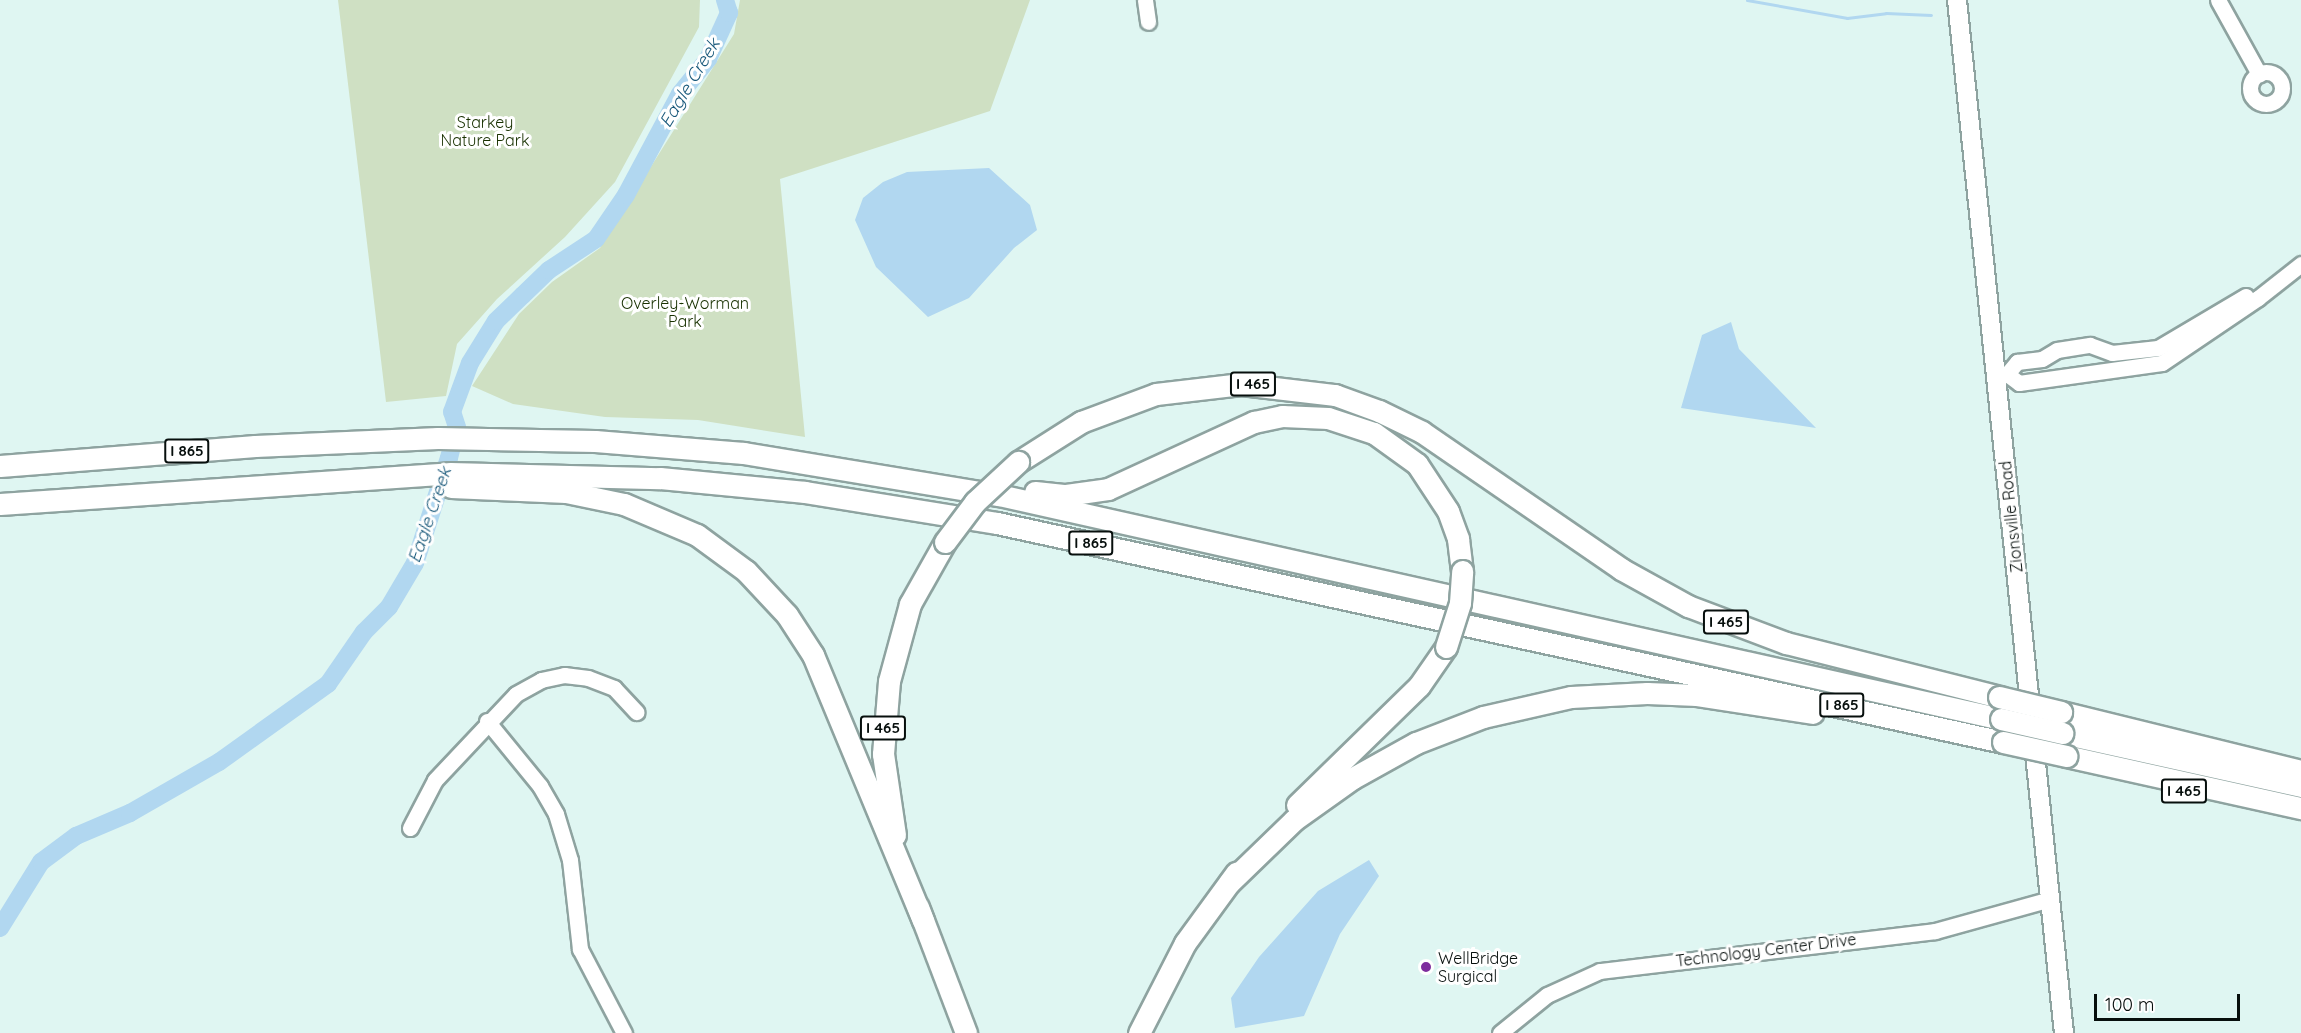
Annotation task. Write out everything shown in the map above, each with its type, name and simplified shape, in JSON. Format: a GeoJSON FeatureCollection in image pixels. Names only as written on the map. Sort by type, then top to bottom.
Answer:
{"type":"FeatureCollection","features":[{"type":"Feature","properties":{"kind":"highway","name":"I 465"},"geometry":{"type":"LineString","coordinates":[[966,1033],[922,921],[892,822],[884,772],[884,721],[892,661],[918,588],[945,542],[975,502],[1018,462],[1081,422],[1156,394],[1241,384],[1335,395],[1379,411],[1422,432],[1621,569],[1688,606],[1786,642],[2301,771]]}},
{"type":"Feature","properties":{"kind":"highway"},"geometry":{"type":"LineString","coordinates":[[932,481],[1051,494],[1092,492],[1122,484],[1254,422],[1282,417],[1328,418],[1374,433],[1417,464],[1448,511],[1458,539],[1462,572],[1460,603],[1446,647],[1419,686],[1270,831],[1228,883]]}},
{"type":"Feature","properties":{"kind":"highway","name":"I 865"},"geometry":{"type":"LineString","coordinates":[[0,466],[374,440],[506,438],[712,450],[932,481],[2301,786]]}},
{"type":"Feature","properties":{"kind":"highway","name":"I 865"},"geometry":{"type":"LineString","coordinates":[[492,480],[712,482],[894,504],[1075,539],[2004,748]]}},
{"type":"Feature","properties":{"kind":"highway"},"geometry":{"type":"LineString","coordinates":[[0,504],[285,482],[492,480],[589,495],[642,510],[715,546],[761,586],[797,628],[820,669],[922,921]]}},
{"type":"Feature","properties":{"kind":"highway","name":"I 465"},"geometry":{"type":"LineString","coordinates":[[1139,1033],[1180,950],[1228,883],[1294,820],[1384,759],[1483,717],[1554,700],[1619,694],[1697,695],[1807,712],[2004,748],[2301,814]]}},
{"type":"Feature","properties":{"kind":"highway"},"geometry":{"type":"LineString","coordinates":[[2067,762],[2301,808]]}},
{"type":"Feature","properties":{"kind":"main road","name":"Zionsville Road"},"geometry":{"type":"LineString","coordinates":[[1957,0],[2001,374],[2047,900],[2064,1033]]}},
{"type":"Feature","properties":{"kind":"street"},"geometry":{"type":"LineString","coordinates":[[1145,0],[1148,22]]}},
{"type":"Feature","properties":{"kind":"street"},"geometry":{"type":"LineString","coordinates":[[2218,0],[2259,74]]}},
{"type":"Feature","properties":{"kind":"street"},"geometry":{"type":"LineString","coordinates":[[2273,283],[2259,298],[2162,363],[2019,383],[2001,374],[2017,362],[2042,359],[2057,350],[2090,345],[2112,353],[2158,348],[2273,283],[2301,264]]}},
{"type":"Feature","properties":{"kind":"street"},"geometry":{"type":"LineString","coordinates":[[411,828],[428,791],[487,722],[516,694],[541,680],[564,675],[614,688],[636,712]]}},
{"type":"Feature","properties":{"kind":"street"},"geometry":{"type":"LineString","coordinates":[[487,722],[540,786],[556,814],[570,860],[580,949],[624,1033]]}},
{"type":"Feature","properties":{"kind":"street","name":"Technology Center Drive"},"geometry":{"type":"LineString","coordinates":[[1500,1033],[1547,995],[1600,971],[1935,931],[2047,900]]}},
{"type":"Feature","properties":{"kind":"green space","name":"Starkey Nature Park"},"geometry":{"type":"Polygon","coordinates":[[[338,0],[700,0],[699,27],[615,182],[565,237],[497,299],[457,344],[446,396],[386,402],[338,0]]]}},
{"type":"Feature","properties":{"kind":"green space","name":"Overley-Worman Park"},"geometry":{"type":"Polygon","coordinates":[[[740,0],[1030,0],[990,111],[780,179],[805,437],[698,420],[605,417],[513,404],[472,386],[519,314],[552,282],[600,248],[734,34],[740,0]]]}},
{"type":"Feature","properties":{"kind":"water"},"geometry":{"type":"Polygon","coordinates":[[[989,168],[1030,205],[1037,230],[1014,248],[969,298],[928,317],[876,267],[855,220],[863,198],[883,182],[907,172],[989,168]]]}},
{"type":"Feature","properties":{"kind":"water"},"geometry":{"type":"Polygon","coordinates":[[[1731,322],[1739,349],[1816,428],[1681,408],[1702,335],[1731,322]]]}},
{"type":"Feature","properties":{"kind":"water"},"geometry":{"type":"Polygon","coordinates":[[[1369,860],[1379,876],[1340,934],[1304,1016],[1235,1028],[1231,998],[1259,957],[1318,891],[1369,860]]]}},
{"type":"Feature","properties":{"kind":"waterway","name":"Eagle Creek"},"geometry":{"type":"LineString","coordinates":[[0,928],[41,862],[76,836],[130,813],[219,762],[328,684],[364,632],[389,607],[415,563],[449,458],[457,427],[452,412],[470,363],[496,321],[549,270],[596,239],[626,195],[680,94],[708,59],[729,13],[725,0]]}},
{"type":"Feature","properties":{"kind":"waterway"},"geometry":{"type":"LineString","coordinates":[[1747,0],[1847,18],[1886,13],[1931,15]]}},
{"type":"Feature","properties":{"kind":"place","name":"WellBridge Surgical"},"geometry":{"type":"Point","coordinates":[1426,967]}}]}
